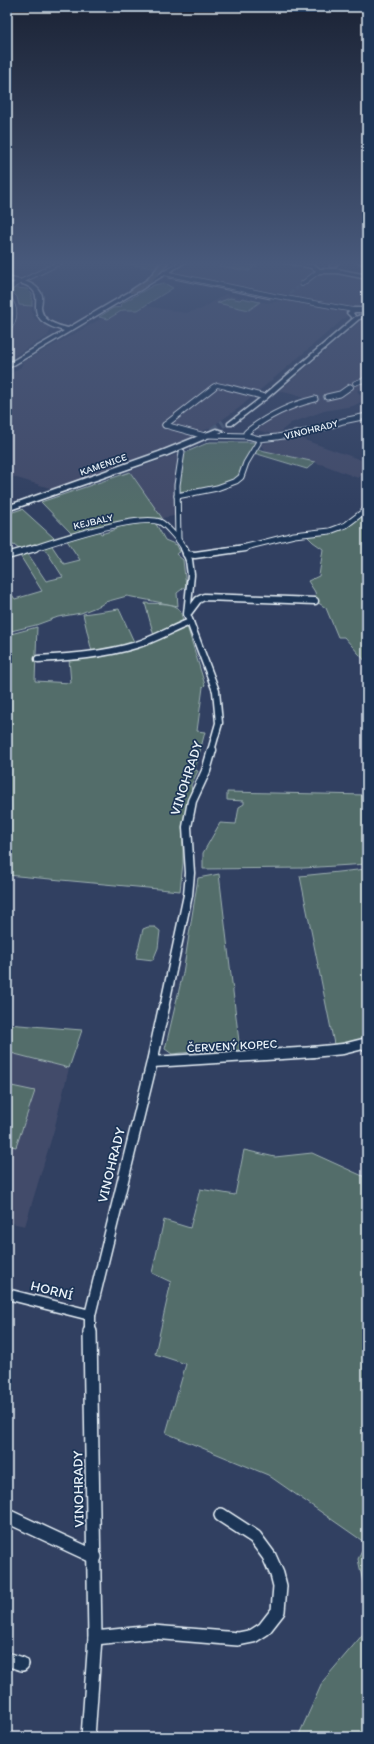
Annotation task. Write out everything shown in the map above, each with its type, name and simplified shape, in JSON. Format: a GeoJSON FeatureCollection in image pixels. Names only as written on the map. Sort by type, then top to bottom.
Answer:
{"type":"FeatureCollection","features":[{"type":"Feature","properties":{"kind":"street"},"geometry":{"type":"LineString","coordinates":[[7,367],[45,343]]}},
{"type":"Feature","properties":{"kind":"street"},"geometry":{"type":"LineString","coordinates":[[262,396],[322,343]]}},
{"type":"Feature","properties":{"kind":"street"},"geometry":{"type":"LineString","coordinates":[[227,424],[326,343]]}},
{"type":"Feature","properties":{"kind":"street"},"geometry":{"type":"LineString","coordinates":[[326,397],[340,394],[353,385],[367,379]]}},
{"type":"Feature","properties":{"kind":"street"},"geometry":{"type":"LineString","coordinates":[[211,433],[165,425],[217,385],[262,396]]}},
{"type":"Feature","properties":{"kind":"street"},"geometry":{"type":"LineString","coordinates":[[248,436],[246,433],[248,431],[268,416],[289,405],[315,399]]}},
{"type":"Feature","properties":{"kind":"street","name":"VINOHRADY"},"geometry":{"type":"LineString","coordinates":[[211,433],[259,438],[294,435],[318,430],[343,421],[367,416]]}},
{"type":"Feature","properties":{"kind":"street","name":"KAMENICE"},"geometry":{"type":"LineString","coordinates":[[7,508],[162,454],[211,433]]}},
{"type":"Feature","properties":{"kind":"street"},"geometry":{"type":"LineString","coordinates":[[177,496],[217,488],[236,481],[241,477],[246,463],[258,444]]}},
{"type":"Feature","properties":{"kind":"street","name":"VINOHRADY"},"geometry":{"type":"LineString","coordinates":[[88,1737],[95,1638],[95,1557],[90,1314],[152,1062],[188,895],[190,873],[187,827],[190,808],[206,771],[219,724],[216,691],[189,618],[191,575],[184,546],[178,539],[177,472],[182,452]]}},
{"type":"Feature","properties":{"kind":"street"},"geometry":{"type":"LineString","coordinates":[[186,554],[195,556],[248,547],[294,535],[330,531],[346,526],[367,509]]}},
{"type":"Feature","properties":{"kind":"street","name":"KEJBALY"},"geometry":{"type":"LineString","coordinates":[[7,556],[86,532],[150,520],[161,522],[178,539]]}},
{"type":"Feature","properties":{"kind":"street"},"geometry":{"type":"LineString","coordinates":[[38,659],[70,657],[122,649],[137,645],[189,618],[195,601],[204,597],[220,599],[315,601]]}},
{"type":"Feature","properties":{"kind":"street","name":"ČERVENÝ KOPEC"},"geometry":{"type":"LineString","coordinates":[[152,1062],[314,1052],[343,1049],[367,1043]]}},
{"type":"Feature","properties":{"kind":"street","name":"HORNÍ"},"geometry":{"type":"LineString","coordinates":[[7,1294],[90,1314]]}},
{"type":"Feature","properties":{"kind":"street"},"geometry":{"type":"LineString","coordinates":[[95,1638],[153,1632],[238,1639],[253,1636],[264,1629],[278,1611],[280,1586],[277,1574],[269,1556],[255,1537],[221,1515]]}},
{"type":"Feature","properties":{"kind":"street"},"geometry":{"type":"LineString","coordinates":[[7,1516],[95,1557]]}},
{"type":"Feature","properties":{"kind":"street"},"geometry":{"type":"LineString","coordinates":[[7,1659],[22,1664]]}},
{"type":"Feature","properties":{"kind":"shaded area"},"geometry":{"type":"Polygon","coordinates":[[[7,343],[35,343],[10,358],[7,357],[7,343]]]}},
{"type":"Feature","properties":{"kind":"shaded area"},"geometry":{"type":"Polygon","coordinates":[[[57,343],[315,343],[239,408],[213,426],[203,431],[198,431],[194,434],[195,437],[53,489],[7,475],[7,376],[21,367],[23,362],[57,343]]]}},
{"type":"Feature","properties":{"kind":"shaded area"},"geometry":{"type":"Polygon","coordinates":[[[335,343],[367,343],[367,381],[357,391],[365,400],[353,406],[324,411],[291,423],[276,435],[257,430],[276,415],[308,402],[300,396],[279,391],[335,343]]]}},
{"type":"Feature","properties":{"kind":"shaded area"},"geometry":{"type":"Polygon","coordinates":[[[296,437],[367,462],[367,471],[358,478],[324,465],[264,451],[265,449],[260,444],[296,437]]]}},
{"type":"Feature","properties":{"kind":"shaded area"},"geometry":{"type":"Polygon","coordinates":[[[178,454],[174,479],[174,516],[162,518],[130,471],[178,454]]]}},
{"type":"Feature","properties":{"kind":"shaded area"},"geometry":{"type":"Polygon","coordinates":[[[7,1052],[69,1068],[54,1130],[25,1226],[7,1222],[7,1052]]]}},
{"type":"Feature","properties":{"kind":"green space"},"geometry":{"type":"Polygon","coordinates":[[[210,442],[256,442],[256,444],[239,477],[225,485],[178,492],[184,453],[210,442]]]}},
{"type":"Feature","properties":{"kind":"green space"},"geometry":{"type":"Polygon","coordinates":[[[256,449],[315,462],[307,469],[254,453],[256,449]]]}},
{"type":"Feature","properties":{"kind":"green space"},"geometry":{"type":"Polygon","coordinates":[[[130,472],[162,518],[141,520],[20,550],[14,545],[7,547],[7,514],[22,509],[54,538],[71,533],[41,502],[130,472]]]}},
{"type":"Feature","properties":{"kind":"green space"},"geometry":{"type":"Polygon","coordinates":[[[367,510],[367,663],[344,637],[338,637],[326,608],[317,602],[315,592],[308,581],[319,576],[323,549],[307,536],[330,532],[367,510]]]}},
{"type":"Feature","properties":{"kind":"green space"},"geometry":{"type":"Polygon","coordinates":[[[151,522],[156,524],[165,540],[177,545],[180,552],[176,554],[183,560],[186,586],[177,593],[178,606],[127,596],[105,602],[81,613],[58,617],[36,625],[7,632],[7,588],[15,599],[42,591],[19,554],[26,551],[46,581],[63,577],[43,546],[50,543],[64,564],[80,560],[66,539],[99,531],[101,534],[117,529],[116,527],[151,522]]]}},
{"type":"Feature","properties":{"kind":"green space"},"geometry":{"type":"Polygon","coordinates":[[[145,603],[175,606],[180,611],[183,621],[154,636],[145,603]]]}},
{"type":"Feature","properties":{"kind":"green space"},"geometry":{"type":"Polygon","coordinates":[[[119,609],[135,644],[92,652],[83,614],[119,609]]]}},
{"type":"Feature","properties":{"kind":"green space"},"geometry":{"type":"Polygon","coordinates":[[[187,626],[205,685],[203,687],[197,731],[205,732],[195,770],[198,771],[191,785],[192,792],[185,813],[183,826],[183,863],[180,891],[7,875],[7,635],[37,627],[35,681],[71,683],[69,659],[114,653],[187,626]]]}},
{"type":"Feature","properties":{"kind":"green space"},"geometry":{"type":"Polygon","coordinates":[[[227,792],[367,795],[367,864],[303,868],[203,869],[203,853],[220,823],[236,824],[239,807],[244,804],[244,801],[227,800],[227,792]]]}},
{"type":"Feature","properties":{"kind":"green space"},"geometry":{"type":"Polygon","coordinates":[[[367,869],[367,1038],[349,1043],[334,1044],[300,876],[367,869]]]}},
{"type":"Feature","properties":{"kind":"green space"},"geometry":{"type":"Polygon","coordinates":[[[219,874],[240,1050],[202,1051],[172,1054],[165,1049],[183,973],[198,878],[219,874]]]}},
{"type":"Feature","properties":{"kind":"green space"},"geometry":{"type":"Polygon","coordinates":[[[155,927],[160,931],[158,948],[153,960],[136,958],[143,929],[155,927]]]}},
{"type":"Feature","properties":{"kind":"green space"},"geometry":{"type":"Polygon","coordinates":[[[7,1024],[82,1030],[69,1068],[7,1052],[7,1024]]]}},
{"type":"Feature","properties":{"kind":"green space"},"geometry":{"type":"Polygon","coordinates":[[[7,1085],[35,1091],[16,1147],[7,1145],[7,1085]]]}},
{"type":"Feature","properties":{"kind":"green space"},"geometry":{"type":"Polygon","coordinates":[[[244,1150],[275,1157],[312,1153],[367,1178],[367,1523],[364,1542],[268,1475],[166,1433],[186,1364],[155,1354],[171,1282],[152,1273],[164,1220],[190,1228],[200,1189],[235,1195],[244,1150]]]}},
{"type":"Feature","properties":{"kind":"green space"},"geometry":{"type":"Polygon","coordinates":[[[365,1545],[367,1546],[367,1601],[358,1559],[365,1545]]]}},
{"type":"Feature","properties":{"kind":"green space"},"geometry":{"type":"Polygon","coordinates":[[[364,1633],[367,1634],[367,1737],[298,1737],[323,1681],[364,1633]]]}},
{"type":"Feature","properties":{"kind":"tunnel"},"geometry":{"type":"LineString","coordinates":[[315,399],[327,397]]}},
{"type":"Feature","properties":{"kind":"tunnel"},"geometry":{"type":"LineString","coordinates":[[212,431],[224,423]]}}]}
